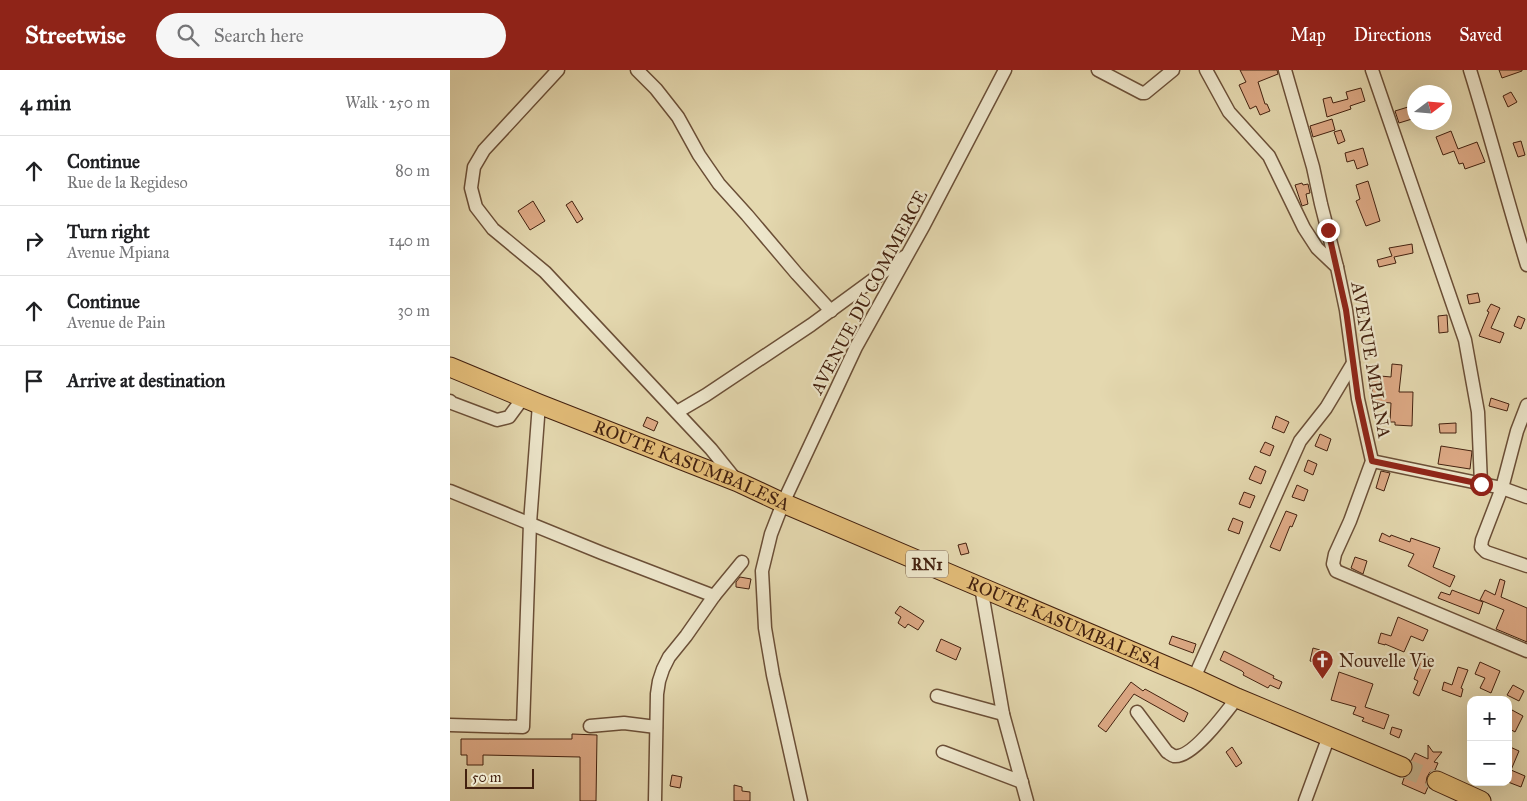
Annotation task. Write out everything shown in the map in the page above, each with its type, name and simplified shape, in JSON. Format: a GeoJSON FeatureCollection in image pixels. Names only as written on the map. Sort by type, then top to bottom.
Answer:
{"type":"FeatureCollection","features":[{"type":"Feature","properties":{"kind":"highway","name":"ROUTE KASUMBALESA"},"geometry":{"type":"LineString","coordinates":[[450,367],[531,401],[738,482],[783,503],[1194,678],[1236,698],[1402,767]]}},
{"type":"Feature","properties":{"kind":"highway"},"geometry":{"type":"LineString","coordinates":[[1437,781],[1481,801]]}},
{"type":"Feature","properties":{"kind":"street"},"geometry":{"type":"LineString","coordinates":[[558,70],[484,150],[474,167],[471,188],[476,207],[493,229],[545,272],[677,412],[738,482]]}},
{"type":"Feature","properties":{"kind":"street"},"geometry":{"type":"LineString","coordinates":[[637,70],[678,117],[699,155],[719,184],[831,311]]}},
{"type":"Feature","properties":{"kind":"street","name":"AVENUE DU COMMERCE"},"geometry":{"type":"LineString","coordinates":[[801,801],[773,675],[765,628],[762,571],[771,534],[783,503],[856,347],[908,254],[1005,70]]}},
{"type":"Feature","properties":{"kind":"street"},"geometry":{"type":"LineString","coordinates":[[1098,70],[1142,93],[1173,70]]}},
{"type":"Feature","properties":{"kind":"street","name":"AVENUE MPIANA"},"geometry":{"type":"LineString","coordinates":[[1206,70],[1229,112],[1269,156],[1304,228],[1317,248],[1337,267],[1346,310],[1358,398],[1372,461],[1332,564],[1336,571],[1527,651]]}},
{"type":"Feature","properties":{"kind":"street"},"geometry":{"type":"LineString","coordinates":[[1285,70],[1313,167],[1337,267]]}},
{"type":"Feature","properties":{"kind":"street"},"geometry":{"type":"LineString","coordinates":[[1372,70],[1465,340],[1478,412],[1481,484]]}},
{"type":"Feature","properties":{"kind":"street"},"geometry":{"type":"LineString","coordinates":[[1470,70],[1527,264]]}},
{"type":"Feature","properties":{"kind":"street"},"geometry":{"type":"LineString","coordinates":[[677,412],[706,395],[831,311],[908,254]]}},
{"type":"Feature","properties":{"kind":"street"},"geometry":{"type":"LineString","coordinates":[[1194,678],[1300,441],[1326,408],[1354,363]]}},
{"type":"Feature","properties":{"kind":"street"},"geometry":{"type":"LineString","coordinates":[[450,401],[497,420],[509,417],[531,401]]}},
{"type":"Feature","properties":{"kind":"street"},"geometry":{"type":"LineString","coordinates":[[450,725],[524,727],[530,523],[531,401]]}},
{"type":"Feature","properties":{"kind":"street"},"geometry":{"type":"LineString","coordinates":[[1527,405],[1522,432],[1481,547],[1486,552],[1527,566]]}},
{"type":"Feature","properties":{"kind":"street"},"geometry":{"type":"LineString","coordinates":[[1372,461],[1502,488],[1527,497]]}},
{"type":"Feature","properties":{"kind":"street"},"geometry":{"type":"LineString","coordinates":[[450,491],[714,596]]}},
{"type":"Feature","properties":{"kind":"street"},"geometry":{"type":"LineString","coordinates":[[656,801],[657,694],[663,669],[669,657],[714,596],[742,562]]}},
{"type":"Feature","properties":{"kind":"street"},"geometry":{"type":"LineString","coordinates":[[981,587],[1004,714],[1027,801]]}},
{"type":"Feature","properties":{"kind":"street"},"geometry":{"type":"LineString","coordinates":[[938,696],[1004,714]]}},
{"type":"Feature","properties":{"kind":"street"},"geometry":{"type":"LineString","coordinates":[[1137,712],[1167,752],[1174,756],[1182,755],[1190,751],[1220,721],[1236,698]]}},
{"type":"Feature","properties":{"kind":"street"},"geometry":{"type":"LineString","coordinates":[[590,726],[624,723],[656,727]]}},
{"type":"Feature","properties":{"kind":"street"},"geometry":{"type":"LineString","coordinates":[[1305,801],[1329,736]]}},
{"type":"Feature","properties":{"kind":"street"},"geometry":{"type":"LineString","coordinates":[[943,752],[1022,782]]}},
{"type":"Feature","properties":{"kind":"building"},"geometry":{"type":"Polygon","coordinates":[[[1240,70],[1277,70],[1278,74],[1258,82],[1265,104],[1267,104],[1270,111],[1260,115],[1256,106],[1250,109],[1239,85],[1246,82],[1240,70]]]}},
{"type":"Feature","properties":{"kind":"building"},"geometry":{"type":"Polygon","coordinates":[[[1499,70],[1522,70],[1522,71],[1502,78],[1499,70]]]}},
{"type":"Feature","properties":{"kind":"building"},"geometry":{"type":"Polygon","coordinates":[[[1361,88],[1365,101],[1350,106],[1351,109],[1327,117],[1323,99],[1331,97],[1333,103],[1348,99],[1346,92],[1361,88]]]}},
{"type":"Feature","properties":{"kind":"building"},"geometry":{"type":"Polygon","coordinates":[[[1511,92],[1517,102],[1508,107],[1503,96],[1511,92]]]}},
{"type":"Feature","properties":{"kind":"building"},"geometry":{"type":"Polygon","coordinates":[[[1407,107],[1407,121],[1399,123],[1395,111],[1407,107]]]}},
{"type":"Feature","properties":{"kind":"building"},"geometry":{"type":"Polygon","coordinates":[[[1332,119],[1335,130],[1313,137],[1310,126],[1332,119]]]}},
{"type":"Feature","properties":{"kind":"building"},"geometry":{"type":"Polygon","coordinates":[[[1341,130],[1345,141],[1338,144],[1334,132],[1341,130]]]}},
{"type":"Feature","properties":{"kind":"building"},"geometry":{"type":"Polygon","coordinates":[[[1451,131],[1458,149],[1477,142],[1485,162],[1465,169],[1463,163],[1459,164],[1454,151],[1443,155],[1436,137],[1451,131]]]}},
{"type":"Feature","properties":{"kind":"building"},"geometry":{"type":"Polygon","coordinates":[[[1521,141],[1525,155],[1518,157],[1513,143],[1521,141]]]}},
{"type":"Feature","properties":{"kind":"building"},"geometry":{"type":"Polygon","coordinates":[[[1363,148],[1368,165],[1357,169],[1354,160],[1347,162],[1345,153],[1363,148]]]}},
{"type":"Feature","properties":{"kind":"building"},"geometry":{"type":"Polygon","coordinates":[[[1368,181],[1380,221],[1366,226],[1356,201],[1360,199],[1356,185],[1368,181]]]}},
{"type":"Feature","properties":{"kind":"building"},"geometry":{"type":"Polygon","coordinates":[[[1302,183],[1303,185],[1308,184],[1310,193],[1306,194],[1308,204],[1302,206],[1295,185],[1302,183]]]}},
{"type":"Feature","properties":{"kind":"building"},"geometry":{"type":"Polygon","coordinates":[[[533,201],[545,221],[530,230],[518,211],[533,201]]]}},
{"type":"Feature","properties":{"kind":"building"},"geometry":{"type":"Polygon","coordinates":[[[572,201],[583,219],[577,223],[566,205],[572,201]]]}},
{"type":"Feature","properties":{"kind":"building"},"geometry":{"type":"Polygon","coordinates":[[[1412,244],[1413,253],[1394,257],[1396,263],[1379,267],[1377,260],[1392,256],[1389,248],[1412,244]]]}},
{"type":"Feature","properties":{"kind":"building"},"geometry":{"type":"Polygon","coordinates":[[[1478,293],[1480,302],[1469,304],[1467,295],[1478,293]]]}},
{"type":"Feature","properties":{"kind":"building"},"geometry":{"type":"Polygon","coordinates":[[[1491,304],[1500,308],[1491,328],[1504,333],[1500,343],[1479,336],[1491,304]]]}},
{"type":"Feature","properties":{"kind":"building"},"geometry":{"type":"Polygon","coordinates":[[[1447,315],[1448,332],[1439,333],[1438,316],[1447,315]]]}},
{"type":"Feature","properties":{"kind":"building"},"geometry":{"type":"Polygon","coordinates":[[[1518,316],[1525,319],[1521,329],[1514,326],[1518,316]]]}},
{"type":"Feature","properties":{"kind":"building"},"geometry":{"type":"Polygon","coordinates":[[[1392,364],[1402,365],[1399,392],[1413,392],[1412,426],[1395,425],[1395,422],[1390,422],[1391,403],[1371,401],[1373,383],[1370,382],[1370,375],[1391,377],[1392,364]]]}},
{"type":"Feature","properties":{"kind":"building"},"geometry":{"type":"Polygon","coordinates":[[[1491,398],[1509,404],[1507,411],[1489,406],[1491,398]]]}},
{"type":"Feature","properties":{"kind":"building"},"geometry":{"type":"Polygon","coordinates":[[[1276,416],[1289,422],[1284,433],[1272,428],[1276,416]]]}},
{"type":"Feature","properties":{"kind":"building"},"geometry":{"type":"Polygon","coordinates":[[[647,417],[658,422],[654,431],[643,426],[647,417]]]}},
{"type":"Feature","properties":{"kind":"building"},"geometry":{"type":"Polygon","coordinates":[[[1456,423],[1456,433],[1440,433],[1439,424],[1456,423]]]}},
{"type":"Feature","properties":{"kind":"building"},"geometry":{"type":"Polygon","coordinates":[[[1320,434],[1331,439],[1327,451],[1315,446],[1320,434]]]}},
{"type":"Feature","properties":{"kind":"building"},"geometry":{"type":"Polygon","coordinates":[[[1265,442],[1274,446],[1270,456],[1260,452],[1265,442]]]}},
{"type":"Feature","properties":{"kind":"building"},"geometry":{"type":"Polygon","coordinates":[[[1441,446],[1472,451],[1470,469],[1438,464],[1441,446]]]}},
{"type":"Feature","properties":{"kind":"building"},"geometry":{"type":"Polygon","coordinates":[[[1308,460],[1317,464],[1313,475],[1304,471],[1308,460]]]}},
{"type":"Feature","properties":{"kind":"building"},"geometry":{"type":"Polygon","coordinates":[[[1255,466],[1266,471],[1261,484],[1249,479],[1255,466]]]}},
{"type":"Feature","properties":{"kind":"building"},"geometry":{"type":"Polygon","coordinates":[[[1381,471],[1390,473],[1384,491],[1376,488],[1381,471]]]}},
{"type":"Feature","properties":{"kind":"building"},"geometry":{"type":"Polygon","coordinates":[[[1297,485],[1308,490],[1304,501],[1292,497],[1297,485]]]}},
{"type":"Feature","properties":{"kind":"building"},"geometry":{"type":"Polygon","coordinates":[[[1244,492],[1255,496],[1250,508],[1239,504],[1244,492]]]}},
{"type":"Feature","properties":{"kind":"building"},"geometry":{"type":"Polygon","coordinates":[[[1286,511],[1297,515],[1292,527],[1290,526],[1280,551],[1270,547],[1286,511]]]}},
{"type":"Feature","properties":{"kind":"building"},"geometry":{"type":"Polygon","coordinates":[[[1233,518],[1243,522],[1239,534],[1228,530],[1233,518]]]}},
{"type":"Feature","properties":{"kind":"building"},"geometry":{"type":"Polygon","coordinates":[[[1382,533],[1410,542],[1411,538],[1440,548],[1433,567],[1455,576],[1450,587],[1408,566],[1414,554],[1379,541],[1382,533]]]}},
{"type":"Feature","properties":{"kind":"building"},"geometry":{"type":"Polygon","coordinates":[[[966,543],[969,553],[961,555],[958,545],[966,543]]]}},
{"type":"Feature","properties":{"kind":"building"},"geometry":{"type":"Polygon","coordinates":[[[1355,557],[1367,561],[1363,574],[1351,568],[1355,557]]]}},
{"type":"Feature","properties":{"kind":"building"},"geometry":{"type":"Polygon","coordinates":[[[740,577],[751,579],[749,589],[736,587],[736,582],[740,577]]]}},
{"type":"Feature","properties":{"kind":"building"},"geometry":{"type":"Polygon","coordinates":[[[1500,579],[1505,581],[1501,597],[1527,608],[1527,642],[1496,629],[1504,610],[1480,600],[1485,590],[1495,595],[1500,579]]]}},
{"type":"Feature","properties":{"kind":"building"},"geometry":{"type":"Polygon","coordinates":[[[1452,590],[1483,602],[1479,614],[1438,598],[1441,592],[1450,595],[1452,590]]]}},
{"type":"Feature","properties":{"kind":"building"},"geometry":{"type":"Polygon","coordinates":[[[900,606],[924,621],[918,630],[908,624],[905,628],[898,623],[901,617],[895,613],[900,606]]]}},
{"type":"Feature","properties":{"kind":"building"},"geometry":{"type":"Polygon","coordinates":[[[1398,617],[1428,630],[1423,641],[1411,636],[1404,652],[1378,643],[1381,633],[1391,636],[1398,617]]]}},
{"type":"Feature","properties":{"kind":"building"},"geometry":{"type":"Polygon","coordinates":[[[1172,636],[1196,644],[1193,653],[1169,644],[1172,636]]]}},
{"type":"Feature","properties":{"kind":"building"},"geometry":{"type":"Polygon","coordinates":[[[941,639],[961,648],[956,660],[936,651],[941,639]]]}},
{"type":"Feature","properties":{"kind":"building"},"geometry":{"type":"Polygon","coordinates":[[[1313,648],[1320,650],[1317,663],[1310,661],[1313,648]]]}},
{"type":"Feature","properties":{"kind":"building"},"geometry":{"type":"Polygon","coordinates":[[[1224,651],[1274,676],[1273,678],[1282,682],[1279,689],[1270,685],[1268,688],[1243,675],[1242,671],[1220,660],[1224,651]]]}},
{"type":"Feature","properties":{"kind":"building"},"geometry":{"type":"Polygon","coordinates":[[[1413,652],[1430,658],[1427,666],[1431,668],[1419,696],[1413,693],[1418,681],[1414,679],[1420,663],[1411,660],[1413,652]]]}},
{"type":"Feature","properties":{"kind":"building"},"geometry":{"type":"Polygon","coordinates":[[[1480,662],[1500,671],[1491,693],[1480,688],[1485,678],[1475,674],[1480,662]]]}},
{"type":"Feature","properties":{"kind":"building"},"geometry":{"type":"Polygon","coordinates":[[[1458,667],[1468,670],[1461,688],[1463,689],[1461,697],[1442,690],[1444,682],[1452,685],[1458,667]]]}},
{"type":"Feature","properties":{"kind":"building"},"geometry":{"type":"Polygon","coordinates":[[[1339,672],[1373,684],[1365,707],[1389,715],[1384,729],[1362,721],[1364,718],[1353,714],[1356,707],[1331,700],[1339,672]]]}},
{"type":"Feature","properties":{"kind":"building"},"geometry":{"type":"Polygon","coordinates":[[[1131,682],[1143,691],[1145,689],[1188,713],[1184,722],[1134,694],[1106,732],[1098,726],[1131,682]]]}},
{"type":"Feature","properties":{"kind":"building"},"geometry":{"type":"Polygon","coordinates":[[[1513,685],[1524,691],[1519,701],[1507,695],[1513,685]]]}},
{"type":"Feature","properties":{"kind":"building"},"geometry":{"type":"Polygon","coordinates":[[[1512,710],[1523,716],[1515,732],[1512,730],[1512,710]]]}},
{"type":"Feature","properties":{"kind":"building"},"geometry":{"type":"Polygon","coordinates":[[[1392,727],[1402,730],[1399,738],[1390,734],[1392,727]]]}},
{"type":"Feature","properties":{"kind":"building"},"geometry":{"type":"Polygon","coordinates":[[[572,734],[597,735],[596,801],[580,801],[580,757],[483,755],[483,765],[467,765],[467,755],[461,755],[461,739],[572,739],[572,734]]]}},
{"type":"Feature","properties":{"kind":"building"},"geometry":{"type":"Polygon","coordinates":[[[1428,745],[1433,752],[1442,752],[1434,762],[1438,763],[1435,770],[1430,772],[1427,777],[1426,783],[1428,787],[1425,794],[1402,784],[1404,778],[1412,772],[1413,766],[1411,761],[1415,753],[1428,759],[1428,745]]]}},
{"type":"Feature","properties":{"kind":"building"},"geometry":{"type":"Polygon","coordinates":[[[1232,747],[1242,763],[1236,767],[1226,752],[1232,747]]]}},
{"type":"Feature","properties":{"kind":"building"},"geometry":{"type":"Polygon","coordinates":[[[1512,748],[1519,751],[1512,768],[1512,748]]]}},
{"type":"Feature","properties":{"kind":"building"},"geometry":{"type":"Polygon","coordinates":[[[1512,770],[1525,776],[1521,787],[1512,784],[1512,770]]]}},
{"type":"Feature","properties":{"kind":"building"},"geometry":{"type":"Polygon","coordinates":[[[672,775],[682,777],[680,788],[670,786],[672,775]]]}},
{"type":"Feature","properties":{"kind":"building"},"geometry":{"type":"Polygon","coordinates":[[[734,785],[742,787],[742,791],[750,792],[750,801],[734,801],[734,785]]]}},
{"type":"Feature","properties":{"kind":"tunnel"},"geometry":{"type":"LineString","coordinates":[[1402,767],[1437,781]]}},
{"type":"Feature","properties":{"kind":"place","name":"Nouvelle Vie"},"geometry":{"type":"Point","coordinates":[1323,680]}},
{"type":"Feature","properties":{"kind":"route"},"geometry":{"type":"LineString","coordinates":[[1328,230],[1346,310],[1358,398],[1372,461],[1481,484]]}}]}
